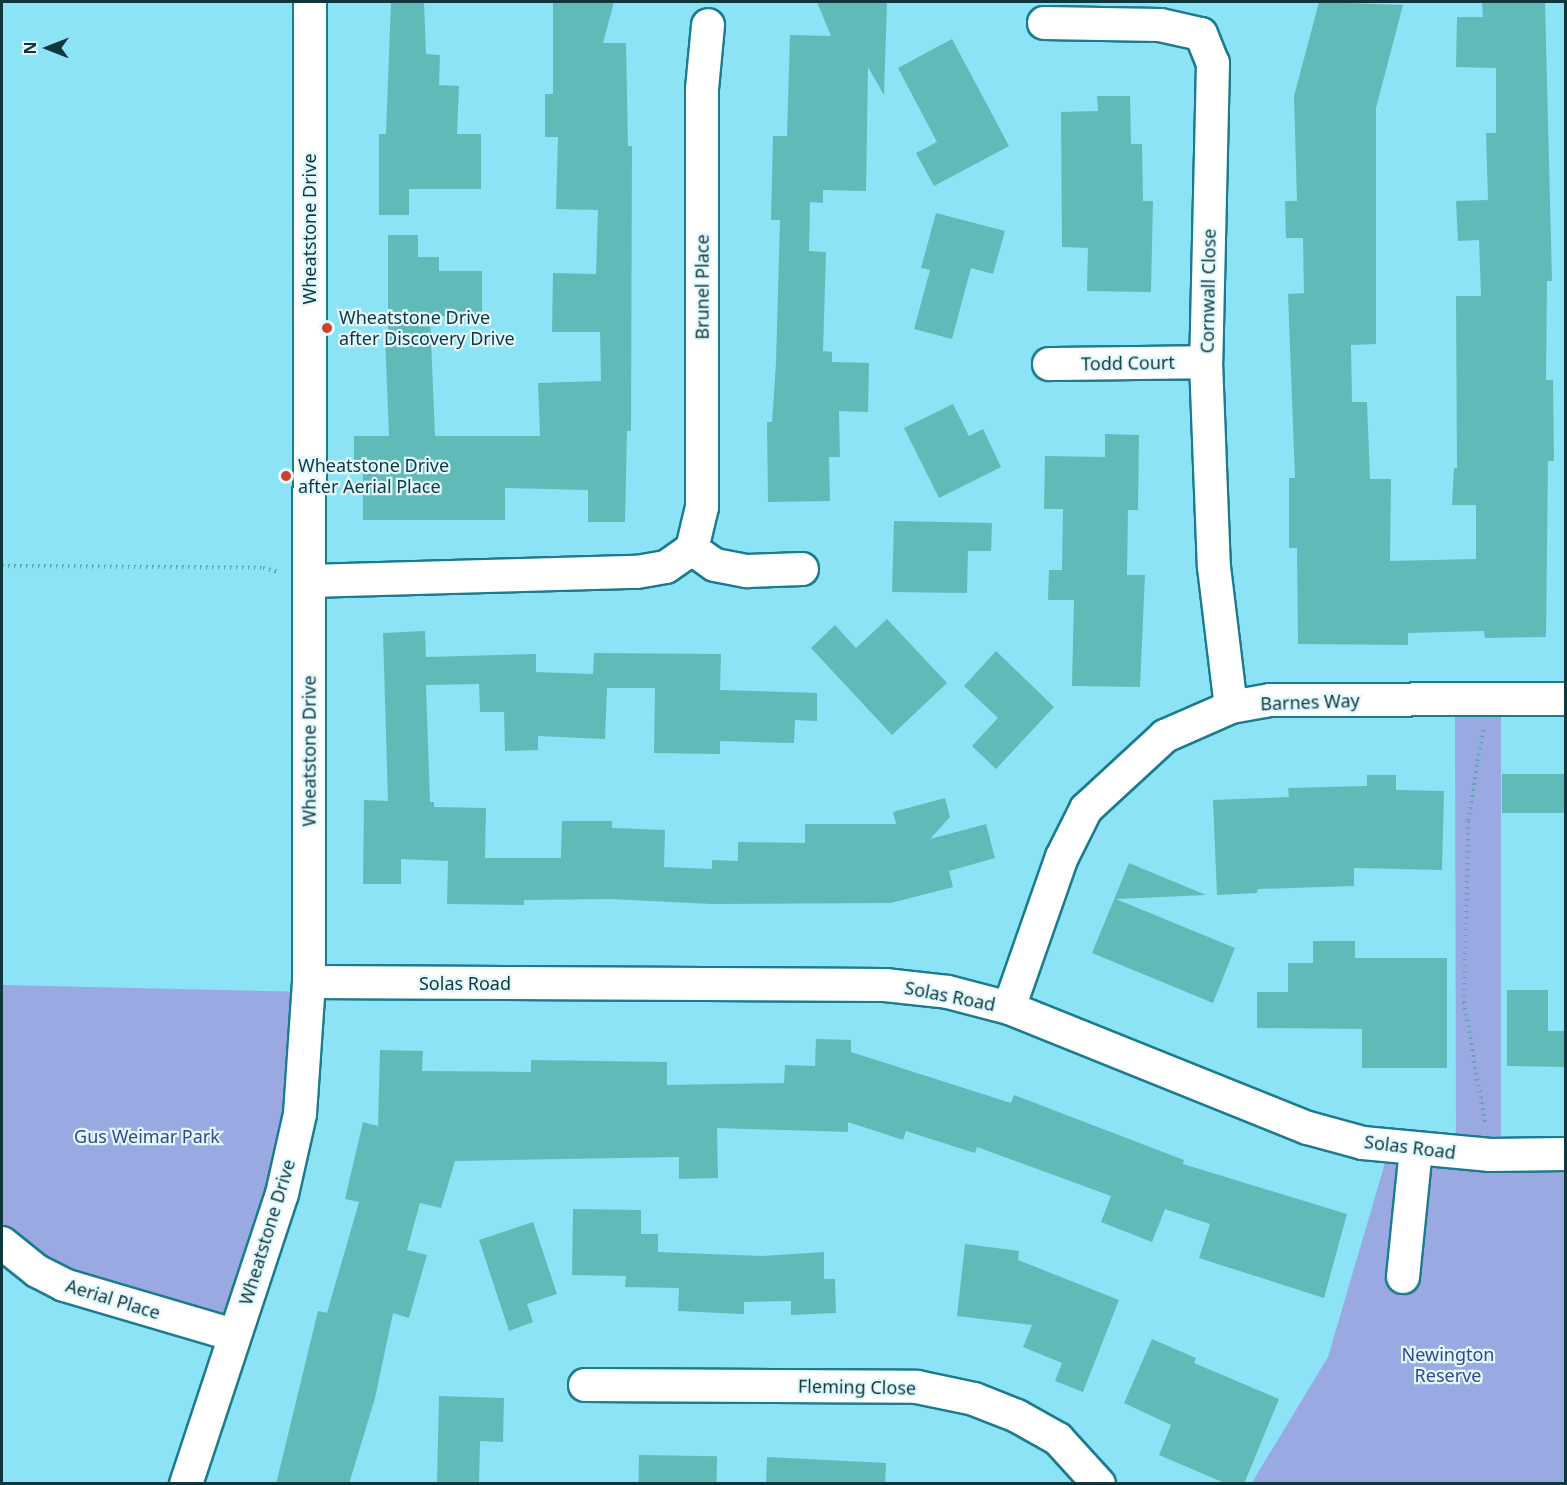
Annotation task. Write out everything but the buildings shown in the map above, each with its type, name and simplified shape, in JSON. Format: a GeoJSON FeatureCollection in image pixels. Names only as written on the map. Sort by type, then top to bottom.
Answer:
{"type":"FeatureCollection","features":[{"type":"Feature","properties":{"kind":"street","name":"Wheatstone Drive"},"geometry":{"type":"LineString","coordinates":[[186,1484],[291,1158],[300,1114],[309,982],[310,2]]}},
{"type":"Feature","properties":{"kind":"street","name":"Cornwall Close"},"geometry":{"type":"LineString","coordinates":[[1044,23],[1160,25],[1201,34],[1213,63],[1206,362],[1214,567],[1231,707]]}},
{"type":"Feature","properties":{"kind":"street","name":"Brunel Place"},"geometry":{"type":"LineString","coordinates":[[692,549],[702,507],[702,89],[708,25]]}},
{"type":"Feature","properties":{"kind":"street","name":"Todd Court"},"geometry":{"type":"LineString","coordinates":[[1049,364],[1206,362]]}},
{"type":"Feature","properties":{"kind":"street"},"geometry":{"type":"LineString","coordinates":[[309,581],[637,572],[666,567],[692,549],[714,565],[747,571],[802,569]]}},
{"type":"Feature","properties":{"kind":"street","name":"Barnes Way"},"geometry":{"type":"LineString","coordinates":[[1009,1008],[1062,857],[1086,809],[1165,736],[1231,707],[1270,700],[1566,699]]}},
{"type":"Feature","properties":{"kind":"street","name":"Solas Road"},"geometry":{"type":"LineString","coordinates":[[309,982],[885,985],[948,992],[1009,1008],[1308,1128],[1363,1143],[1416,1150],[1490,1155],[1566,1154]]}},
{"type":"Feature","properties":{"kind":"street"},"geometry":{"type":"LineString","coordinates":[[1403,1277],[1416,1150]]}},
{"type":"Feature","properties":{"kind":"street","name":"Aerial Place"},"geometry":{"type":"LineString","coordinates":[[2,1243],[37,1271],[64,1285],[234,1335]]}},
{"type":"Feature","properties":{"kind":"street","name":"Fleming Close"},"geometry":{"type":"LineString","coordinates":[[585,1385],[917,1387],[974,1399],[1017,1416],[1058,1439],[1099,1484]]}},
{"type":"Feature","properties":{"kind":"path"},"geometry":{"type":"LineString","coordinates":[[2,566],[263,568],[309,581]]}},
{"type":"Feature","properties":{"kind":"path"},"geometry":{"type":"LineString","coordinates":[[1488,700],[1468,821],[1464,1002],[1490,1155]]}},
{"type":"Feature","properties":{"kind":"green space","name":"Newington Reserve"},"geometry":{"type":"Polygon","coordinates":[[[1455,700],[1501,700],[1501,1154],[1565,1154],[1565,1483],[1251,1484],[1328,1357],[1390,1146],[1456,1152],[1455,700]]]}},
{"type":"Feature","properties":{"kind":"green space","name":"Gus Weimar Park"},"geometry":{"type":"Polygon","coordinates":[[[2,985],[309,992],[300,1114],[234,1335],[64,1285],[2,1243],[2,985]]]}},
{"type":"Feature","properties":{"kind":"place","name":"Wheatstone Drive after Discovery Drive"},"geometry":{"type":"Point","coordinates":[327,328]}},
{"type":"Feature","properties":{"kind":"place","name":"Wheatstone Drive after Aerial Place"},"geometry":{"type":"Point","coordinates":[286,476]}}]}
